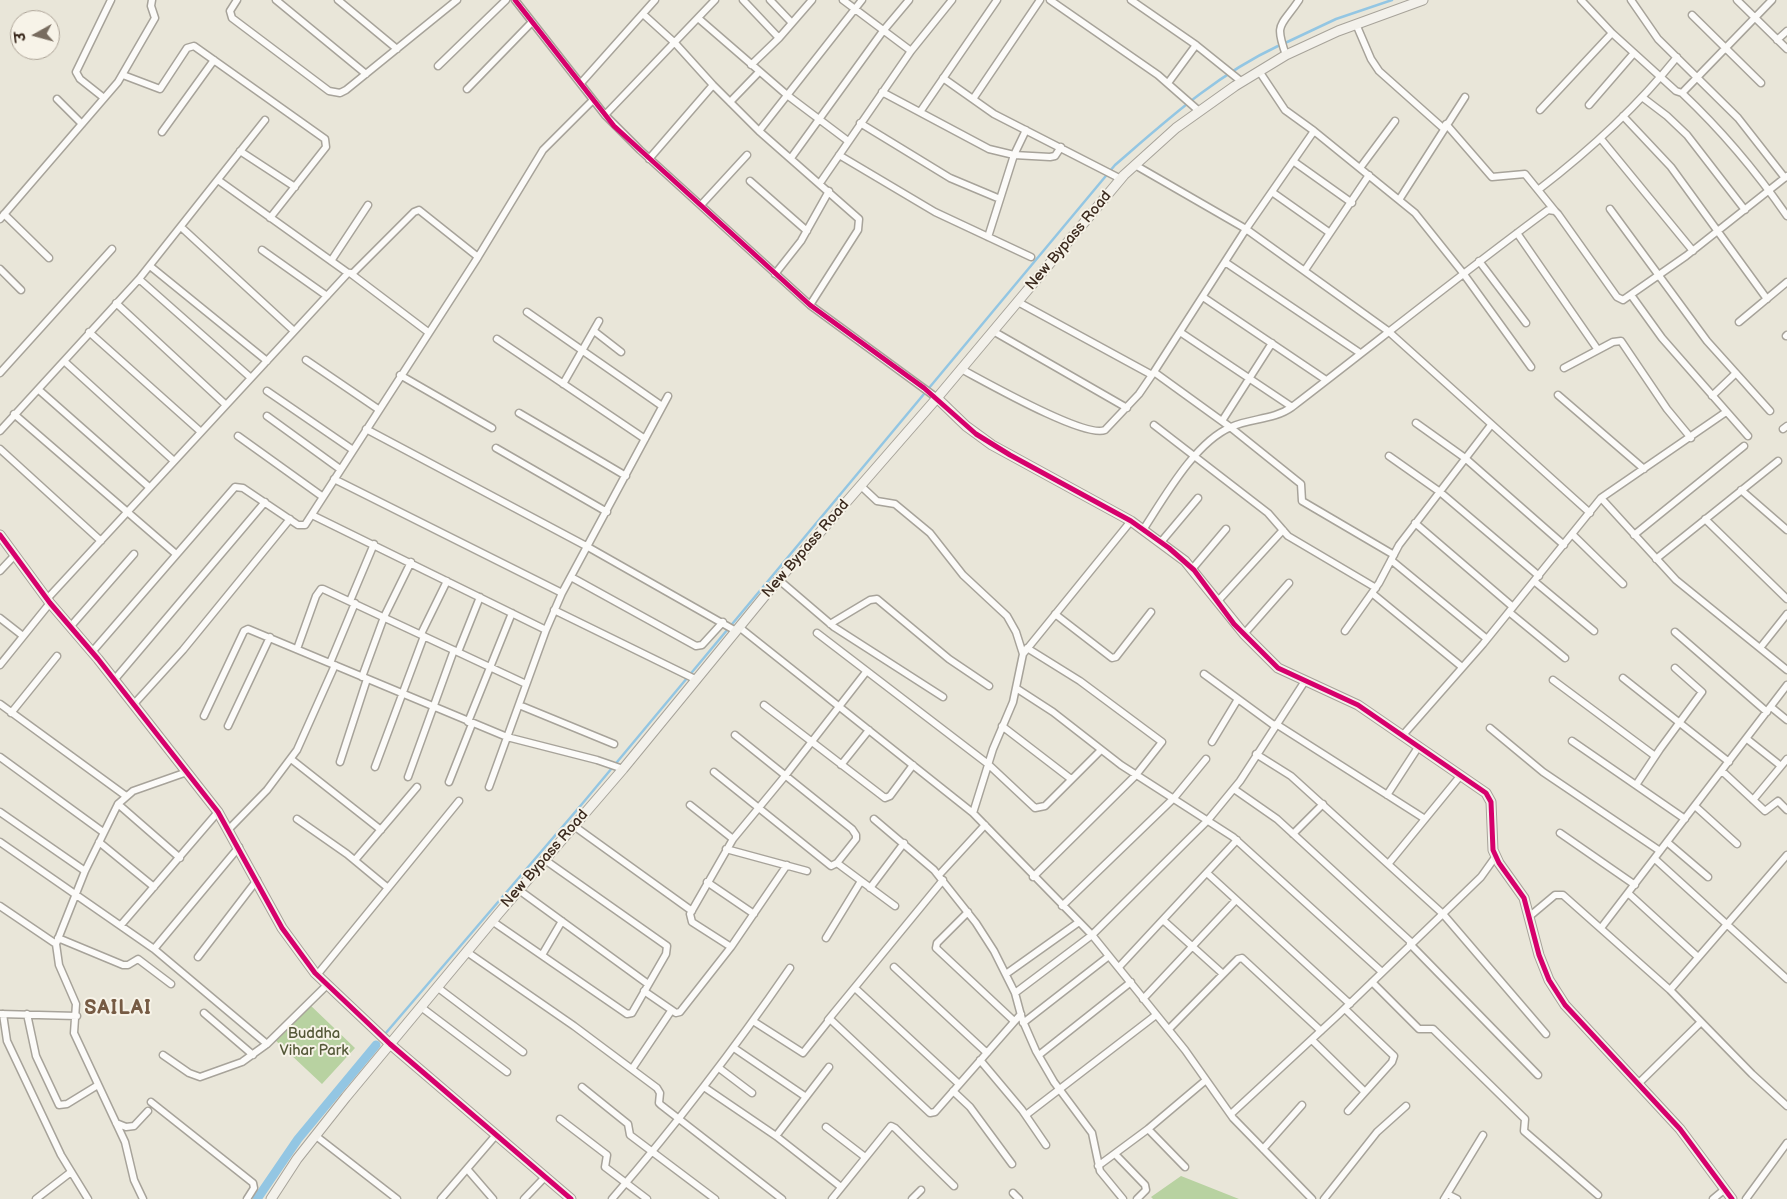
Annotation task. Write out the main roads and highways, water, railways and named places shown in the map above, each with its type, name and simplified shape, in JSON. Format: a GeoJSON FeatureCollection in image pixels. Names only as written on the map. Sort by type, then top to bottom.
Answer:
{"type":"FeatureCollection","features":[{"type":"Feature","properties":{"kind":"waterway"},"geometry":{"type":"LineString","coordinates":[[1283,44],[1336,19],[1392,0]]}},
{"type":"Feature","properties":{"kind":"waterway"},"geometry":{"type":"LineString","coordinates":[[385,1034],[582,804],[1115,165],[1192,100],[1234,71],[1278,46]]}},
{"type":"Feature","properties":{"kind":"waterway"},"geometry":{"type":"LineString","coordinates":[[257,1199],[298,1139],[376,1045]]}},
{"type":"Feature","properties":{"kind":"district","name":"SAILAI"},"geometry":{"type":"Point","coordinates":[118,1009]}},
{"type":"Feature","properties":{"kind":"park label","name":"Buddha Vihar Park"},"geometry":{"type":"Point","coordinates":[314,1042]}}]}
